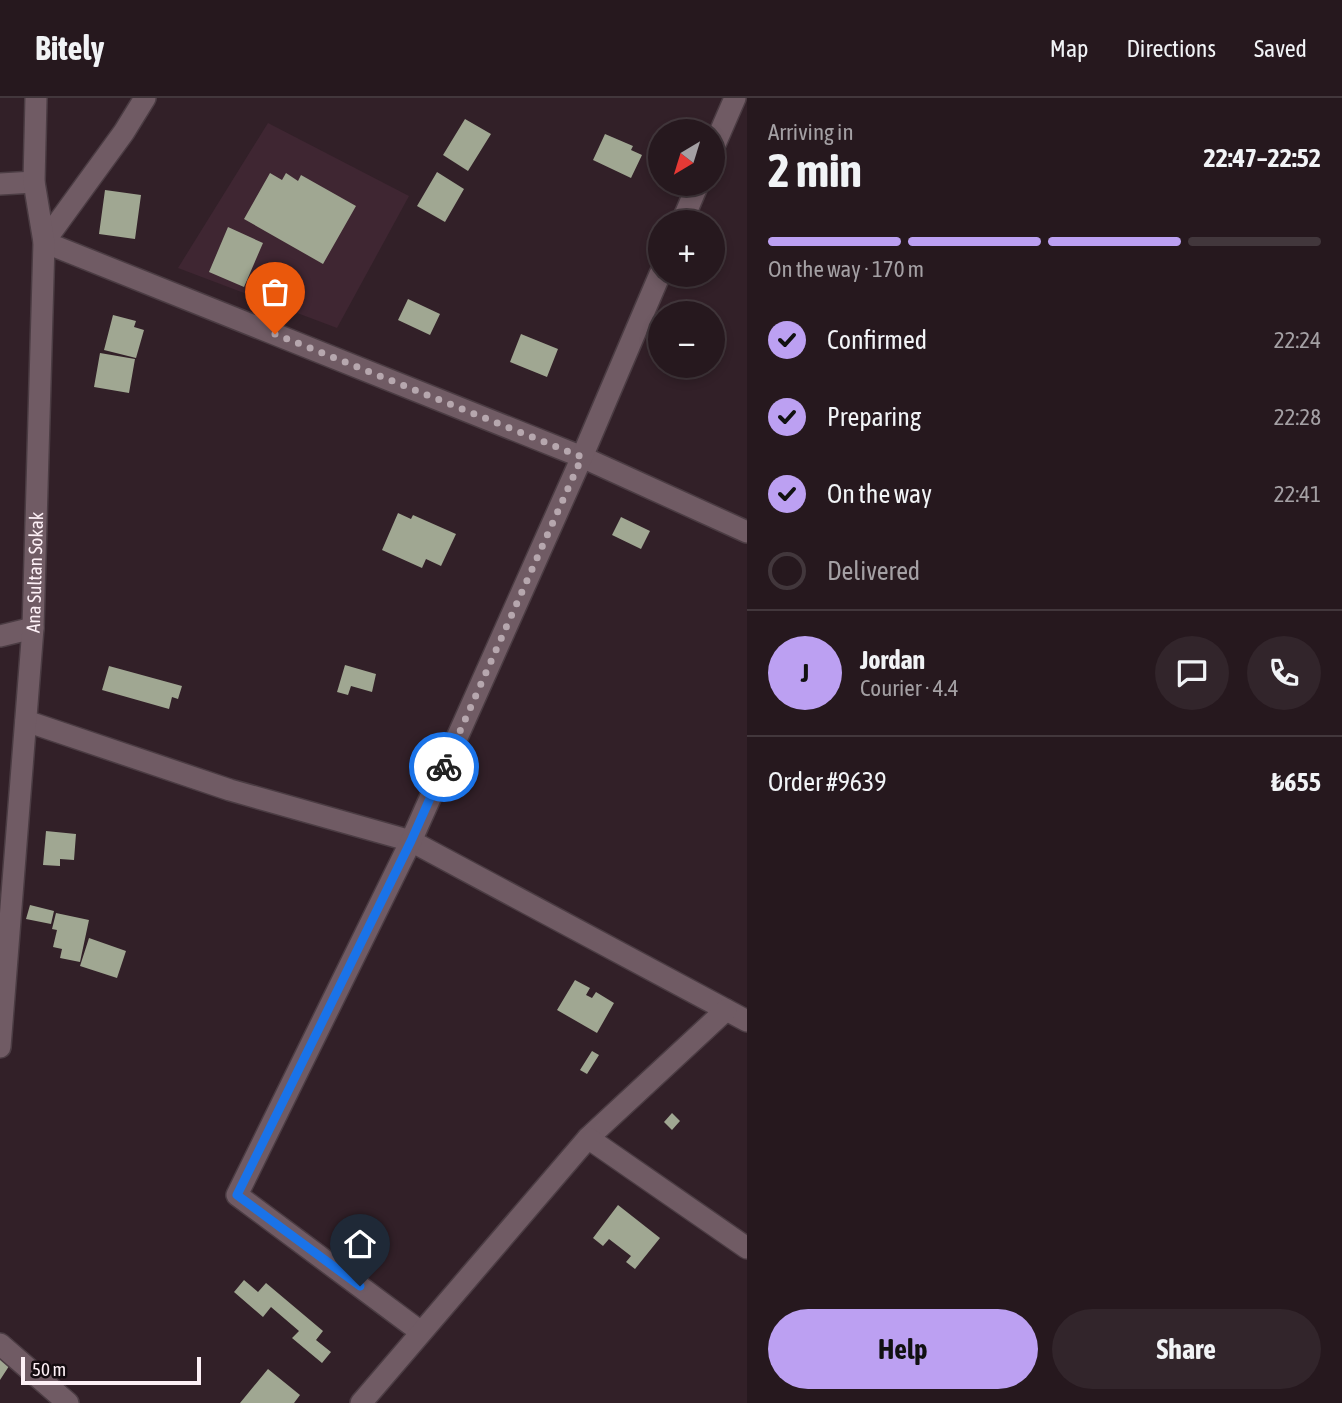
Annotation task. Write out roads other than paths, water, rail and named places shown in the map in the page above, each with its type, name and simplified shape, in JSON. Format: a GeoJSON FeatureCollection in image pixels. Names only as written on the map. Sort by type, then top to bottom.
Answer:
{"type":"FeatureCollection","features":[{"type":"Feature","properties":{"kind":"street","name":"Ana Sultan Sokak"},"geometry":{"type":"LineString","coordinates":[[0,1048],[33,628],[44,242],[34,182],[36,98]]}},
{"type":"Feature","properties":{"kind":"street"},"geometry":{"type":"LineString","coordinates":[[145,98],[124,132],[44,242],[582,457],[747,532]]}},
{"type":"Feature","properties":{"kind":"street"},"geometry":{"type":"LineString","coordinates":[[725,121],[735,98]]}},
{"type":"Feature","properties":{"kind":"street"},"geometry":{"type":"LineString","coordinates":[[0,184],[34,182]]}},
{"type":"Feature","properties":{"kind":"street"},"geometry":{"type":"LineString","coordinates":[[421,1332],[237,1195],[411,841],[654,287]]}},
{"type":"Feature","properties":{"kind":"street"},"geometry":{"type":"LineString","coordinates":[[0,636],[33,628]]}},
{"type":"Feature","properties":{"kind":"street"},"geometry":{"type":"LineString","coordinates":[[26,721],[230,790],[411,841],[747,1021]]}},
{"type":"Feature","properties":{"kind":"street"},"geometry":{"type":"LineString","coordinates":[[361,1403],[588,1138],[726,1010]]}},
{"type":"Feature","properties":{"kind":"street"},"geometry":{"type":"LineString","coordinates":[[588,1138],[747,1248]]}},
{"type":"Feature","properties":{"kind":"street"},"geometry":{"type":"LineString","coordinates":[[0,1343],[68,1403]]}}]}
